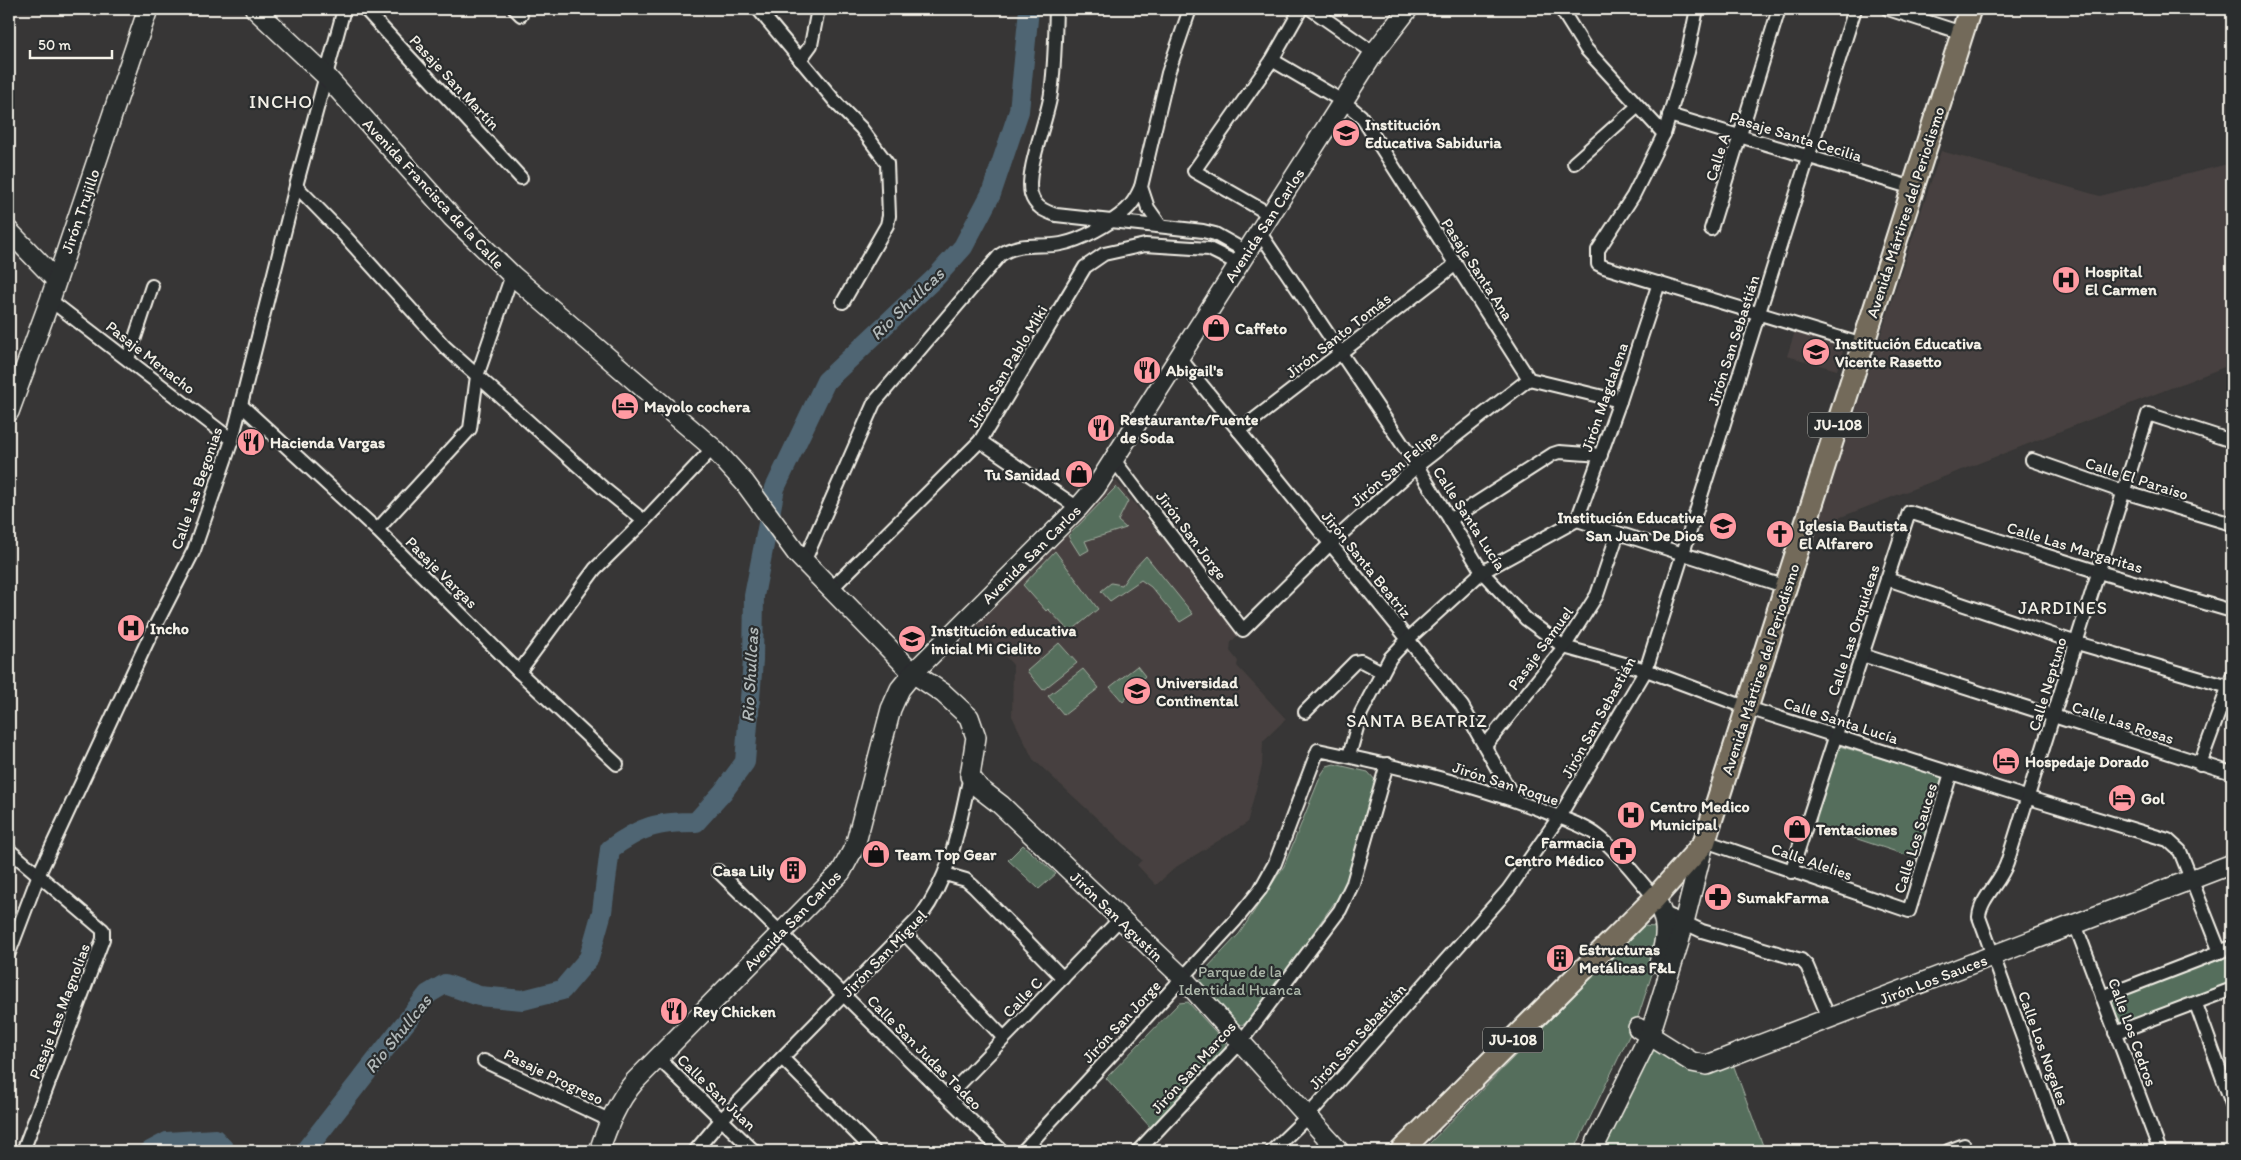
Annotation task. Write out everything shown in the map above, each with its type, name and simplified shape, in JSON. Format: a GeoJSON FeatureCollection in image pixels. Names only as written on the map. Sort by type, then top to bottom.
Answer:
{"type":"FeatureCollection","features":[{"type":"Feature","properties":{"kind":"main road","name":"Jirón Trujillo"},"geometry":{"type":"LineString","coordinates":[[9,412],[50,300],[148,9]]}},
{"type":"Feature","properties":{"kind":"main road","name":"Avenida Francisca de la Calle"},"geometry":{"type":"LineString","coordinates":[[255,9],[327,77],[452,217],[512,275],[713,448],[745,483],[801,558]]}},
{"type":"Feature","properties":{"kind":"main road","name":"Avenida San Carlos"},"geometry":{"type":"LineString","coordinates":[[599,1151],[610,1120],[622,1096],[657,1057],[841,872],[849,859],[891,709],[900,689],[913,673],[1078,508],[1096,487],[1374,53],[1408,9]]}},
{"type":"Feature","properties":{"kind":"main road","name":"Avenida Mártires del Periodismo"},"geometry":{"type":"LineString","coordinates":[[1644,1032],[1685,922],[1704,842],[1970,9]]}},
{"type":"Feature","properties":{"kind":"main road"},"geometry":{"type":"LineString","coordinates":[[9,232],[56,280]]}},
{"type":"Feature","properties":{"kind":"main road","name":"Jirón San Miguel"},"geometry":{"type":"LineString","coordinates":[[801,558],[913,673],[942,693],[969,717],[976,737],[970,776]]}},
{"type":"Feature","properties":{"kind":"main road","name":"Jirón San Agustín"},"geometry":{"type":"LineString","coordinates":[[970,776],[979,788],[1001,805],[1182,978],[1306,1118],[1339,1151]]}},
{"type":"Feature","properties":{"kind":"main road","name":"Avenida Mártires del Periodismo"},"geometry":{"type":"LineString","coordinates":[[1401,1151],[1659,906],[1704,842]]}},
{"type":"Feature","properties":{"kind":"main road","name":"Jirón Los Sauces"},"geometry":{"type":"LineString","coordinates":[[1644,1032],[1692,1062],[1707,1065],[2232,864]]}},
{"type":"Feature","properties":{"kind":"main road"},"geometry":{"type":"LineString","coordinates":[[1585,1151],[1644,1032],[1667,939],[1659,906]]}},
{"type":"Feature","properties":{"kind":"street","name":"Calle Las Begonias"},"geometry":{"type":"LineString","coordinates":[[10,945],[38,874],[148,640],[194,550],[232,440],[296,186],[344,9]]}},
{"type":"Feature","properties":{"kind":"street","name":"Pasaje San Martín"},"geometry":{"type":"LineString","coordinates":[[365,9],[521,178]]}},
{"type":"Feature","properties":{"kind":"street"},"geometry":{"type":"LineString","coordinates":[[758,9],[800,60],[861,128],[886,162],[889,216],[887,225],[843,302]]}},
{"type":"Feature","properties":{"kind":"street"},"geometry":{"type":"LineString","coordinates":[[800,60],[811,45],[818,9]]}},
{"type":"Feature","properties":{"kind":"street"},"geometry":{"type":"LineString","coordinates":[[1056,9],[1051,94],[1032,172],[1031,192],[1035,204],[1043,211],[1056,215],[1160,225],[1215,234],[1243,258]]}},
{"type":"Feature","properties":{"kind":"street"},"geometry":{"type":"LineString","coordinates":[[801,558],[874,403],[1000,255],[1021,245],[1061,244],[1090,233],[1112,220],[1134,202],[1141,187],[1168,73],[1190,9]]}},
{"type":"Feature","properties":{"kind":"street"},"geometry":{"type":"LineString","coordinates":[[1270,215],[1194,171],[1272,60],[1301,9]]}},
{"type":"Feature","properties":{"kind":"street"},"geometry":{"type":"LineString","coordinates":[[1311,9],[1374,53]]}},
{"type":"Feature","properties":{"kind":"street"},"geometry":{"type":"LineString","coordinates":[[1561,9],[1586,49],[1664,134]]}},
{"type":"Feature","properties":{"kind":"street"},"geometry":{"type":"LineString","coordinates":[[1697,9],[1688,52],[1664,134],[1633,196],[1602,242],[1596,257],[1602,267],[1863,345]]}},
{"type":"Feature","properties":{"kind":"street","name":"Calle A"},"geometry":{"type":"LineString","coordinates":[[1711,229],[1779,9]]}},
{"type":"Feature","properties":{"kind":"street","name":"Jirón San Sebastián"},"geometry":{"type":"LineString","coordinates":[[1272,1151],[1306,1118],[1508,890],[1559,817],[1646,670],[1855,9]]}},
{"type":"Feature","properties":{"kind":"street"},"geometry":{"type":"LineString","coordinates":[[1888,9],[1962,33]]}},
{"type":"Feature","properties":{"kind":"street","name":"Pasaje Santa Ana"},"geometry":{"type":"LineString","coordinates":[[1272,60],[1344,102],[1361,116],[1529,379]]}},
{"type":"Feature","properties":{"kind":"street"},"geometry":{"type":"LineString","coordinates":[[1574,162],[1638,106]]}},
{"type":"Feature","properties":{"kind":"street","name":"Pasaje Santa Cecilia"},"geometry":{"type":"LineString","coordinates":[[1669,115],[1913,188]]}},
{"type":"Feature","properties":{"kind":"street"},"geometry":{"type":"LineString","coordinates":[[296,186],[349,241],[445,347],[603,488],[644,520]]}},
{"type":"Feature","properties":{"kind":"street"},"geometry":{"type":"LineString","coordinates":[[1141,187],[1148,208],[1160,225]]}},
{"type":"Feature","properties":{"kind":"street","name":"Calle Santa Lucía"},"geometry":{"type":"LineString","coordinates":[[1260,233],[1417,466],[1482,572],[1526,619],[1564,647],[1646,670],[1748,708],[2029,798],[2168,840],[2180,851],[2226,949]]}},
{"type":"Feature","properties":{"kind":"street","name":"Jirón San Pablo Miki"},"geometry":{"type":"LineString","coordinates":[[831,589],[980,441],[1085,267],[1104,254],[1145,245],[1209,249],[1243,258]]}},
{"type":"Feature","properties":{"kind":"street","name":"Jirón Santo Tomás"},"geometry":{"type":"LineString","coordinates":[[1239,431],[1456,264]]}},
{"type":"Feature","properties":{"kind":"street"},"geometry":{"type":"LineString","coordinates":[[377,530],[470,429],[477,376],[512,275]]}},
{"type":"Feature","properties":{"kind":"street","name":"Jirón Magdalena"},"geometry":{"type":"LineString","coordinates":[[1577,520],[1620,401],[1659,283]]}},
{"type":"Feature","properties":{"kind":"street"},"geometry":{"type":"LineString","coordinates":[[128,359],[152,286]]}},
{"type":"Feature","properties":{"kind":"street","name":"Pasaje Menacho"},"geometry":{"type":"LineString","coordinates":[[50,300],[232,440]]}},
{"type":"Feature","properties":{"kind":"street","name":"Jirón Santa Beatriz"},"geometry":{"type":"LineString","coordinates":[[1179,357],[1462,706],[1515,800]]}},
{"type":"Feature","properties":{"kind":"street"},"geometry":{"type":"LineString","coordinates":[[1529,379],[1620,401]]}},
{"type":"Feature","properties":{"kind":"street","name":"Jirón San Felipe"},"geometry":{"type":"LineString","coordinates":[[1243,630],[1330,544],[1417,466],[1529,379]]}},
{"type":"Feature","properties":{"kind":"street","name":"Pasaje Vargas"},"geometry":{"type":"LineString","coordinates":[[241,405],[377,530],[519,672],[617,764]]}},
{"type":"Feature","properties":{"kind":"street","name":"Calle Neptuno"},"geometry":{"type":"LineString","coordinates":[[1993,956],[1979,917],[1981,903],[1997,884],[2004,870],[2029,798],[2148,414],[2232,441]]}},
{"type":"Feature","properties":{"kind":"street"},"geometry":{"type":"LineString","coordinates":[[980,441],[1078,508]]}},
{"type":"Feature","properties":{"kind":"street"},"geometry":{"type":"LineString","coordinates":[[519,672],[595,569],[713,448]]}},
{"type":"Feature","properties":{"kind":"street"},"geometry":{"type":"LineString","coordinates":[[1450,520],[1553,454],[1568,452],[1601,455]]}},
{"type":"Feature","properties":{"kind":"street","name":"Jirón San Jorge"},"geometry":{"type":"LineString","coordinates":[[1114,460],[1243,630]]}},
{"type":"Feature","properties":{"kind":"street","name":"Calle El Paraiso"},"geometry":{"type":"LineString","coordinates":[[2032,460],[2124,492],[2232,524]]}},
{"type":"Feature","properties":{"kind":"street","name":"Calle Las Margaritas"},"geometry":{"type":"LineString","coordinates":[[1909,512],[2099,572],[2232,611]]}},
{"type":"Feature","properties":{"kind":"street","name":"Calle Las Orquideas"},"geometry":{"type":"LineString","coordinates":[[1790,872],[1909,512]]}},
{"type":"Feature","properties":{"kind":"street"},"geometry":{"type":"LineString","coordinates":[[1349,756],[1361,713],[1390,658],[1407,640],[1482,572],[1577,520],[1787,587]]}},
{"type":"Feature","properties":{"kind":"street","name":"Pasaje Samuel"},"geometry":{"type":"LineString","coordinates":[[1485,746],[1564,647],[1597,595],[1618,533]]}},
{"type":"Feature","properties":{"kind":"street"},"geometry":{"type":"LineString","coordinates":[[1887,578],[2077,643],[2231,682],[2200,764]]}},
{"type":"Feature","properties":{"kind":"street","name":"Calle Las Rosas"},"geometry":{"type":"LineString","coordinates":[[1862,655],[2232,773]]}},
{"type":"Feature","properties":{"kind":"street"},"geometry":{"type":"LineString","coordinates":[[1305,712],[1355,662],[1361,661],[1382,672]]}},
{"type":"Feature","properties":{"kind":"street","name":"Jirón San Jorge"},"geometry":{"type":"LineString","coordinates":[[1023,1151],[1236,921],[1260,890],[1275,863],[1318,750]]}},
{"type":"Feature","properties":{"kind":"street","name":"Jirón San Roque"},"geometry":{"type":"LineString","coordinates":[[1318,750],[1387,764],[1515,800],[1559,817],[1596,834],[1609,846],[1659,906]]}},
{"type":"Feature","properties":{"kind":"street","name":"Jirón San Marcos"},"geometry":{"type":"LineString","coordinates":[[1138,1151],[1240,1043],[1340,910],[1353,883],[1387,764]]}},
{"type":"Feature","properties":{"kind":"street","name":"Calle Los Sauces"},"geometry":{"type":"LineString","coordinates":[[1909,911],[1951,773]]}},
{"type":"Feature","properties":{"kind":"street","name":"Jirón San Miguel"},"geometry":{"type":"LineString","coordinates":[[695,1151],[721,1120],[905,934],[930,904],[945,874],[953,852],[970,776]]}},
{"type":"Feature","properties":{"kind":"street","name":"Calle Alelies"},"geometry":{"type":"LineString","coordinates":[[1704,842],[1909,911]]}},
{"type":"Feature","properties":{"kind":"street"},"geometry":{"type":"LineString","coordinates":[[9,850],[38,874]]}},
{"type":"Feature","properties":{"kind":"street","name":"Calle San Judas Tadeo"},"geometry":{"type":"LineString","coordinates":[[718,871],[1002,1151]]}},
{"type":"Feature","properties":{"kind":"street","name":"Pasaje Las Magnolias"},"geometry":{"type":"LineString","coordinates":[[23,1151],[104,938],[103,930],[38,874]]}},
{"type":"Feature","properties":{"kind":"street"},"geometry":{"type":"LineString","coordinates":[[945,874],[966,880],[974,887],[1063,978]]}},
{"type":"Feature","properties":{"kind":"street"},"geometry":{"type":"LineString","coordinates":[[1659,906],[1702,930],[1801,960],[1807,966],[1829,1018]]}},
{"type":"Feature","properties":{"kind":"street","name":"Calle C"},"geometry":{"type":"LineString","coordinates":[[947,1097],[1120,919]]}},
{"type":"Feature","properties":{"kind":"street","name":"Calle Los Cedros"},"geometry":{"type":"LineString","coordinates":[[2076,924],[2160,1151]]}},
{"type":"Feature","properties":{"kind":"street"},"geometry":{"type":"LineString","coordinates":[[905,934],[1004,1038]]}},
{"type":"Feature","properties":{"kind":"street"},"geometry":{"type":"LineString","coordinates":[[2102,997],[2226,949]]}},
{"type":"Feature","properties":{"kind":"street","name":"Calle Los Nogales"},"geometry":{"type":"LineString","coordinates":[[1993,956],[2064,1151]]}},
{"type":"Feature","properties":{"kind":"street"},"geometry":{"type":"LineString","coordinates":[[2115,1033],[2232,990]]}},
{"type":"Feature","properties":{"kind":"street"},"geometry":{"type":"LineString","coordinates":[[2196,1004],[2232,1104]]}},
{"type":"Feature","properties":{"kind":"street","name":"Calle San Juan"},"geometry":{"type":"LineString","coordinates":[[657,1057],[754,1151]]}},
{"type":"Feature","properties":{"kind":"street"},"geometry":{"type":"LineString","coordinates":[[782,1058],[874,1151]]}},
{"type":"Feature","properties":{"kind":"street","name":"Pasaje Progreso"},"geometry":{"type":"LineString","coordinates":[[484,1061],[610,1120]]}},
{"type":"Feature","properties":{"kind":"street"},"geometry":{"type":"LineString","coordinates":[[1948,1151],[1964,1145]]}},
{"type":"Feature","properties":{"kind":"shaded area","name":"Hospital El Carmen"},"geometry":{"type":"Polygon","coordinates":[[[1941,151],[2100,196],[2232,163],[2232,364],[1818,526],[1941,151]]]}},
{"type":"Feature","properties":{"kind":"shaded area","name":"Institución Educativa Vicente Rasetto"},"geometry":{"type":"Polygon","coordinates":[[[1796,328],[1840,341],[1844,348],[1837,370],[1787,356],[1796,328]]]}},
{"type":"Feature","properties":{"kind":"shaded area","name":"Universidad Continental"},"geometry":{"type":"Polygon","coordinates":[[[1116,481],[1233,624],[1239,634],[1231,642],[1230,651],[1238,661],[1237,666],[1286,719],[1263,741],[1262,766],[1247,823],[1176,867],[1156,885],[1137,865],[1142,860],[1033,759],[1012,716],[1013,665],[977,625],[1116,481]]]}},
{"type":"Feature","properties":{"kind":"green space"},"geometry":{"type":"Polygon","coordinates":[[[1116,487],[1128,501],[1118,521],[1126,528],[1085,541],[1089,550],[1080,555],[1068,536],[1116,487]]]}},
{"type":"Feature","properties":{"kind":"green space"},"geometry":{"type":"Polygon","coordinates":[[[1055,551],[1098,609],[1070,632],[1048,609],[1046,611],[1023,585],[1055,551]]]}},
{"type":"Feature","properties":{"kind":"green space"},"geometry":{"type":"Polygon","coordinates":[[[1146,556],[1193,614],[1180,622],[1151,587],[1141,580],[1110,601],[1101,591],[1111,583],[1122,585],[1146,556]]]}},
{"type":"Feature","properties":{"kind":"green space"},"geometry":{"type":"Polygon","coordinates":[[[1059,643],[1077,663],[1043,690],[1027,671],[1059,643]]]}},
{"type":"Feature","properties":{"kind":"green space"},"geometry":{"type":"Polygon","coordinates":[[[1137,666],[1145,676],[1123,702],[1110,687],[1137,666]]]}},
{"type":"Feature","properties":{"kind":"green space"},"geometry":{"type":"Polygon","coordinates":[[[1083,669],[1099,688],[1064,715],[1048,696],[1083,669]]]}},
{"type":"Feature","properties":{"kind":"green space"},"geometry":{"type":"Polygon","coordinates":[[[1839,746],[1943,777],[1918,859],[1815,825],[1839,746]]]}},
{"type":"Feature","properties":{"kind":"green space","name":"Parque de la Identidad Huanca"},"geometry":{"type":"Polygon","coordinates":[[[1334,764],[1368,772],[1376,781],[1375,793],[1344,889],[1249,1023],[1236,1026],[1201,988],[1201,979],[1206,969],[1239,934],[1284,866],[1321,775],[1327,766],[1334,764]]]}},
{"type":"Feature","properties":{"kind":"green space"},"geometry":{"type":"Polygon","coordinates":[[[1023,845],[1056,874],[1039,889],[1008,860],[1023,845]]]}},
{"type":"Feature","properties":{"kind":"green space"},"geometry":{"type":"Polygon","coordinates":[[[1642,926],[1657,927],[1664,937],[1638,1017],[1574,1151],[1422,1151],[1642,926]]]}},
{"type":"Feature","properties":{"kind":"green space"},"geometry":{"type":"Polygon","coordinates":[[[2232,951],[2232,985],[2128,1024],[2118,1024],[2111,1006],[2116,996],[2232,951]]]}},
{"type":"Feature","properties":{"kind":"green space"},"geometry":{"type":"Polygon","coordinates":[[[1188,1002],[1226,1043],[1225,1053],[1151,1128],[1106,1078],[1179,1003],[1188,1002]]]}},
{"type":"Feature","properties":{"kind":"green space"},"geometry":{"type":"Polygon","coordinates":[[[1653,1043],[1676,1062],[1696,1073],[1710,1073],[1733,1064],[1765,1151],[1601,1151],[1653,1043]]]}},
{"type":"Feature","properties":{"kind":"waterway","name":"Rio Shullcas"},"geometry":{"type":"LineString","coordinates":[[305,1151],[428,994],[445,984],[479,996],[523,1000],[562,990],[589,958],[602,912],[610,849],[631,835],[650,827],[660,824],[696,822],[723,792],[745,762],[753,660],[754,596],[775,488],[826,381],[936,277],[963,247],[991,194],[1019,111],[1029,9]]}},
{"type":"Feature","properties":{"kind":"waterway","name":"Rio Shullcas"},"geometry":{"type":"LineString","coordinates":[[150,1151],[167,1142],[215,1139],[226,1151]]}},
{"type":"Feature","properties":{"kind":"place","name":"Institución Educativa Sabiduria"},"geometry":{"type":"Point","coordinates":[1346,133]}},
{"type":"Feature","properties":{"kind":"place","name":"Hospital El Carmen"},"geometry":{"type":"Point","coordinates":[2066,280]}},
{"type":"Feature","properties":{"kind":"place","name":"Caffeto"},"geometry":{"type":"Point","coordinates":[1216,328]}},
{"type":"Feature","properties":{"kind":"place","name":"Institución Educativa Vicente Rasetto"},"geometry":{"type":"Point","coordinates":[1816,352]}},
{"type":"Feature","properties":{"kind":"place","name":"Abigail's"},"geometry":{"type":"Point","coordinates":[1147,370]}},
{"type":"Feature","properties":{"kind":"place","name":"Mayolo cochera"},"geometry":{"type":"Point","coordinates":[625,406]}},
{"type":"Feature","properties":{"kind":"place","name":"Restaurante/Fuente de Soda"},"geometry":{"type":"Point","coordinates":[1101,428]}},
{"type":"Feature","properties":{"kind":"place","name":"Hacienda Vargas"},"geometry":{"type":"Point","coordinates":[251,442]}},
{"type":"Feature","properties":{"kind":"place","name":"Tu Sanidad"},"geometry":{"type":"Point","coordinates":[1079,474]}},
{"type":"Feature","properties":{"kind":"place","name":"Institución Educativa San Juan De Dios"},"geometry":{"type":"Point","coordinates":[1723,526]}},
{"type":"Feature","properties":{"kind":"place","name":"Iglesia Bautista El Alfarero"},"geometry":{"type":"Point","coordinates":[1780,534]}},
{"type":"Feature","properties":{"kind":"place","name":"Incho"},"geometry":{"type":"Point","coordinates":[131,628]}},
{"type":"Feature","properties":{"kind":"place","name":"Institución educativa inicial Mi Cielito"},"geometry":{"type":"Point","coordinates":[912,639]}},
{"type":"Feature","properties":{"kind":"place","name":"Universidad Continental"},"geometry":{"type":"Point","coordinates":[1137,691]}},
{"type":"Feature","properties":{"kind":"place","name":"Hospedaje Dorado"},"geometry":{"type":"Point","coordinates":[2006,761]}},
{"type":"Feature","properties":{"kind":"place","name":"Gol"},"geometry":{"type":"Point","coordinates":[2122,798]}},
{"type":"Feature","properties":{"kind":"place","name":"Centro Medico Municipal"},"geometry":{"type":"Point","coordinates":[1631,815]}},
{"type":"Feature","properties":{"kind":"place","name":"Tentaciones"},"geometry":{"type":"Point","coordinates":[1797,829]}},
{"type":"Feature","properties":{"kind":"place","name":"Farmacia Centro Médico"},"geometry":{"type":"Point","coordinates":[1623,851]}},
{"type":"Feature","properties":{"kind":"place","name":"Team Top Gear"},"geometry":{"type":"Point","coordinates":[876,854]}},
{"type":"Feature","properties":{"kind":"place","name":"Casa Lily"},"geometry":{"type":"Point","coordinates":[793,870]}},
{"type":"Feature","properties":{"kind":"place","name":"SumakFarma"},"geometry":{"type":"Point","coordinates":[1718,897]}},
{"type":"Feature","properties":{"kind":"place","name":"Estructuras Metálicas F&L"},"geometry":{"type":"Point","coordinates":[1560,958]}},
{"type":"Feature","properties":{"kind":"place","name":"Rey Chicken"},"geometry":{"type":"Point","coordinates":[674,1011]}},
{"type":"Feature","properties":{"kind":"district","name":"INCHO"},"geometry":{"type":"Point","coordinates":[281,101]}},
{"type":"Feature","properties":{"kind":"district","name":"JARDINES"},"geometry":{"type":"Point","coordinates":[2063,608]}},
{"type":"Feature","properties":{"kind":"district","name":"SANTA BEATRIZ"},"geometry":{"type":"Point","coordinates":[1417,721]}}]}
